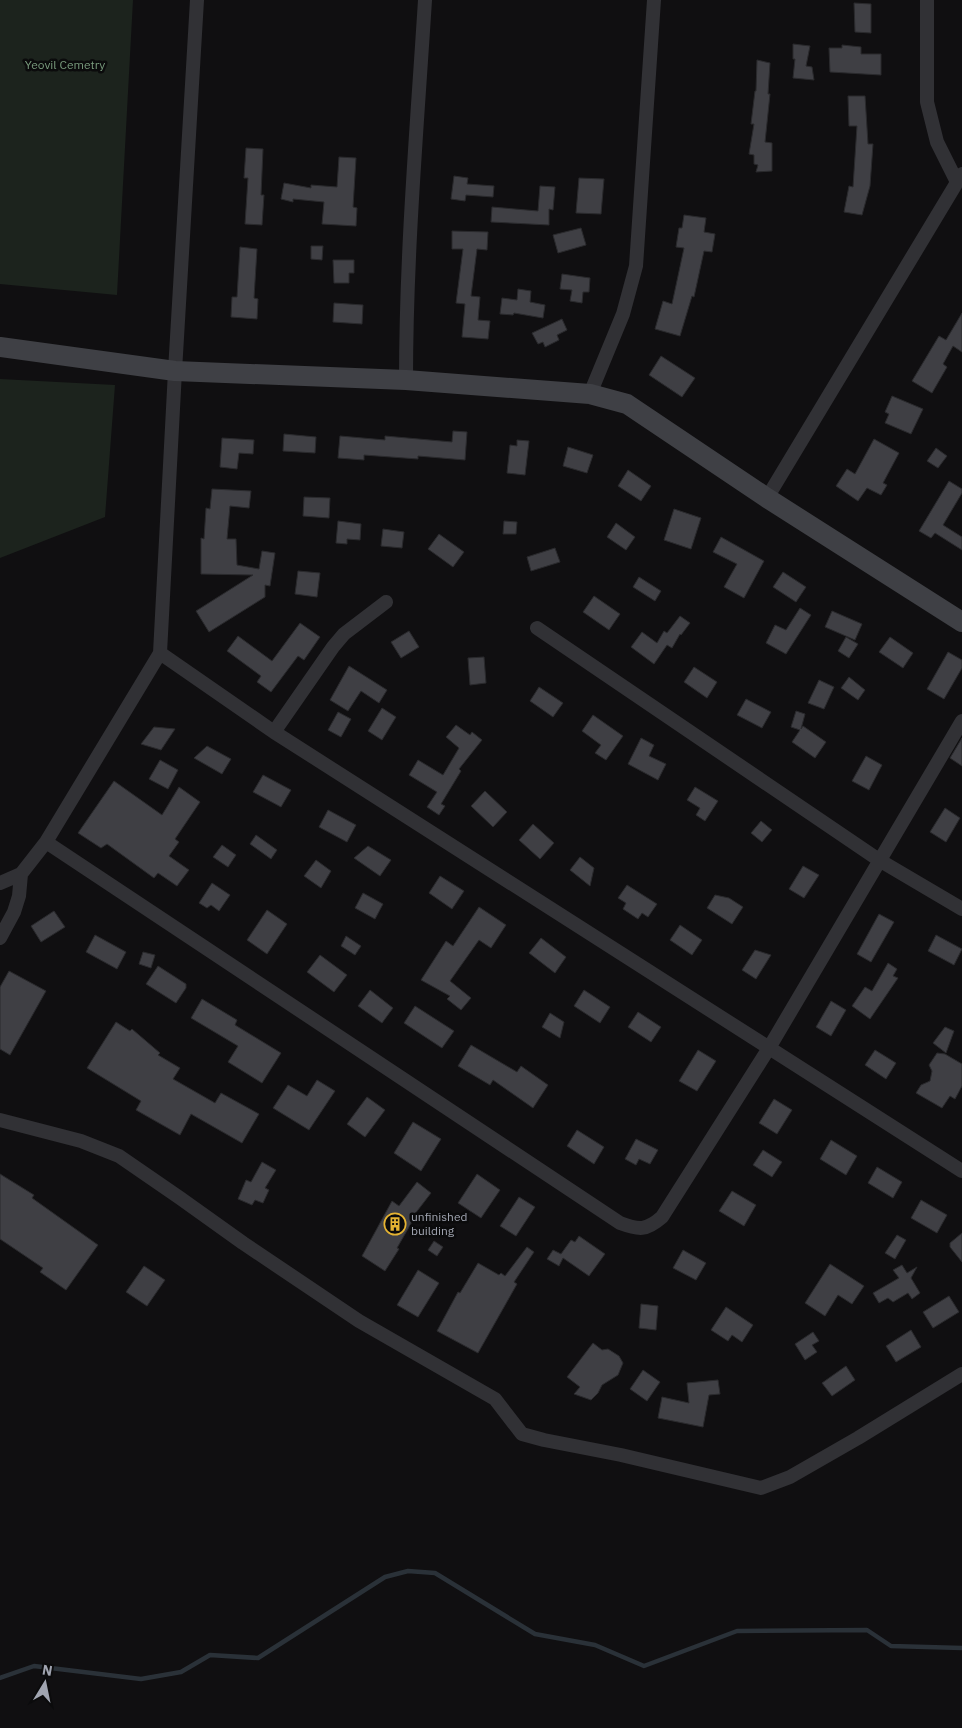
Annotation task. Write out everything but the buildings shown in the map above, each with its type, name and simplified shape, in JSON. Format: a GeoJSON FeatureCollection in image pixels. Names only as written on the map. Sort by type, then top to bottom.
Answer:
{"type":"FeatureCollection","features":[{"type":"Feature","properties":{"kind":"street"},"geometry":{"type":"LineString","coordinates":[[0,883],[21,874],[46,842],[160,653],[174,371],[197,0]]}},
{"type":"Feature","properties":{"kind":"street"},"geometry":{"type":"LineString","coordinates":[[406,380],[406,306],[425,0]]}},
{"type":"Feature","properties":{"kind":"street"},"geometry":{"type":"LineString","coordinates":[[590,394],[623,314],[636,266],[654,0]]}},
{"type":"Feature","properties":{"kind":"street"},"geometry":{"type":"LineString","coordinates":[[767,498],[960,178],[937,142],[927,102],[927,0]]}},
{"type":"Feature","properties":{"kind":"street"},"geometry":{"type":"LineString","coordinates":[[0,347],[174,371],[406,380],[590,394],[628,404],[767,498],[962,622]]}},
{"type":"Feature","properties":{"kind":"street"},"geometry":{"type":"LineString","coordinates":[[274,732],[344,634],[386,602]]}},
{"type":"Feature","properties":{"kind":"street"},"geometry":{"type":"LineString","coordinates":[[537,628],[879,860],[962,909]]}},
{"type":"Feature","properties":{"kind":"street"},"geometry":{"type":"LineString","coordinates":[[160,653],[274,732],[962,1171]]}},
{"type":"Feature","properties":{"kind":"street"},"geometry":{"type":"LineString","coordinates":[[46,842],[620,1223],[636,1228],[650,1227],[662,1217],[769,1048],[962,721]]}},
{"type":"Feature","properties":{"kind":"street"},"geometry":{"type":"LineString","coordinates":[[0,938],[14,912],[19,896],[21,874]]}},
{"type":"Feature","properties":{"kind":"street"},"geometry":{"type":"LineString","coordinates":[[0,1120],[81,1141],[119,1156],[359,1321],[495,1399],[522,1434],[544,1440],[621,1454],[761,1488],[798,1472],[858,1438],[962,1374]]}},
{"type":"Feature","properties":{"kind":"green space","name":"Yeovil Cemetry"},"geometry":{"type":"Polygon","coordinates":[[[0,0],[133,0],[117,295],[0,284],[0,0]]]}},
{"type":"Feature","properties":{"kind":"green space"},"geometry":{"type":"Polygon","coordinates":[[[0,379],[115,385],[105,517],[0,558],[0,379]]]}},
{"type":"Feature","properties":{"kind":"waterway"},"geometry":{"type":"LineString","coordinates":[[0,1678],[34,1666],[141,1679],[181,1672],[210,1655],[258,1658],[385,1577],[408,1571],[435,1573],[535,1634],[595,1645],[644,1666],[737,1631],[867,1630],[891,1646],[962,1648]]}},
{"type":"Feature","properties":{"kind":"place","name":"unfinished building"},"geometry":{"type":"Point","coordinates":[395,1224]}}]}
